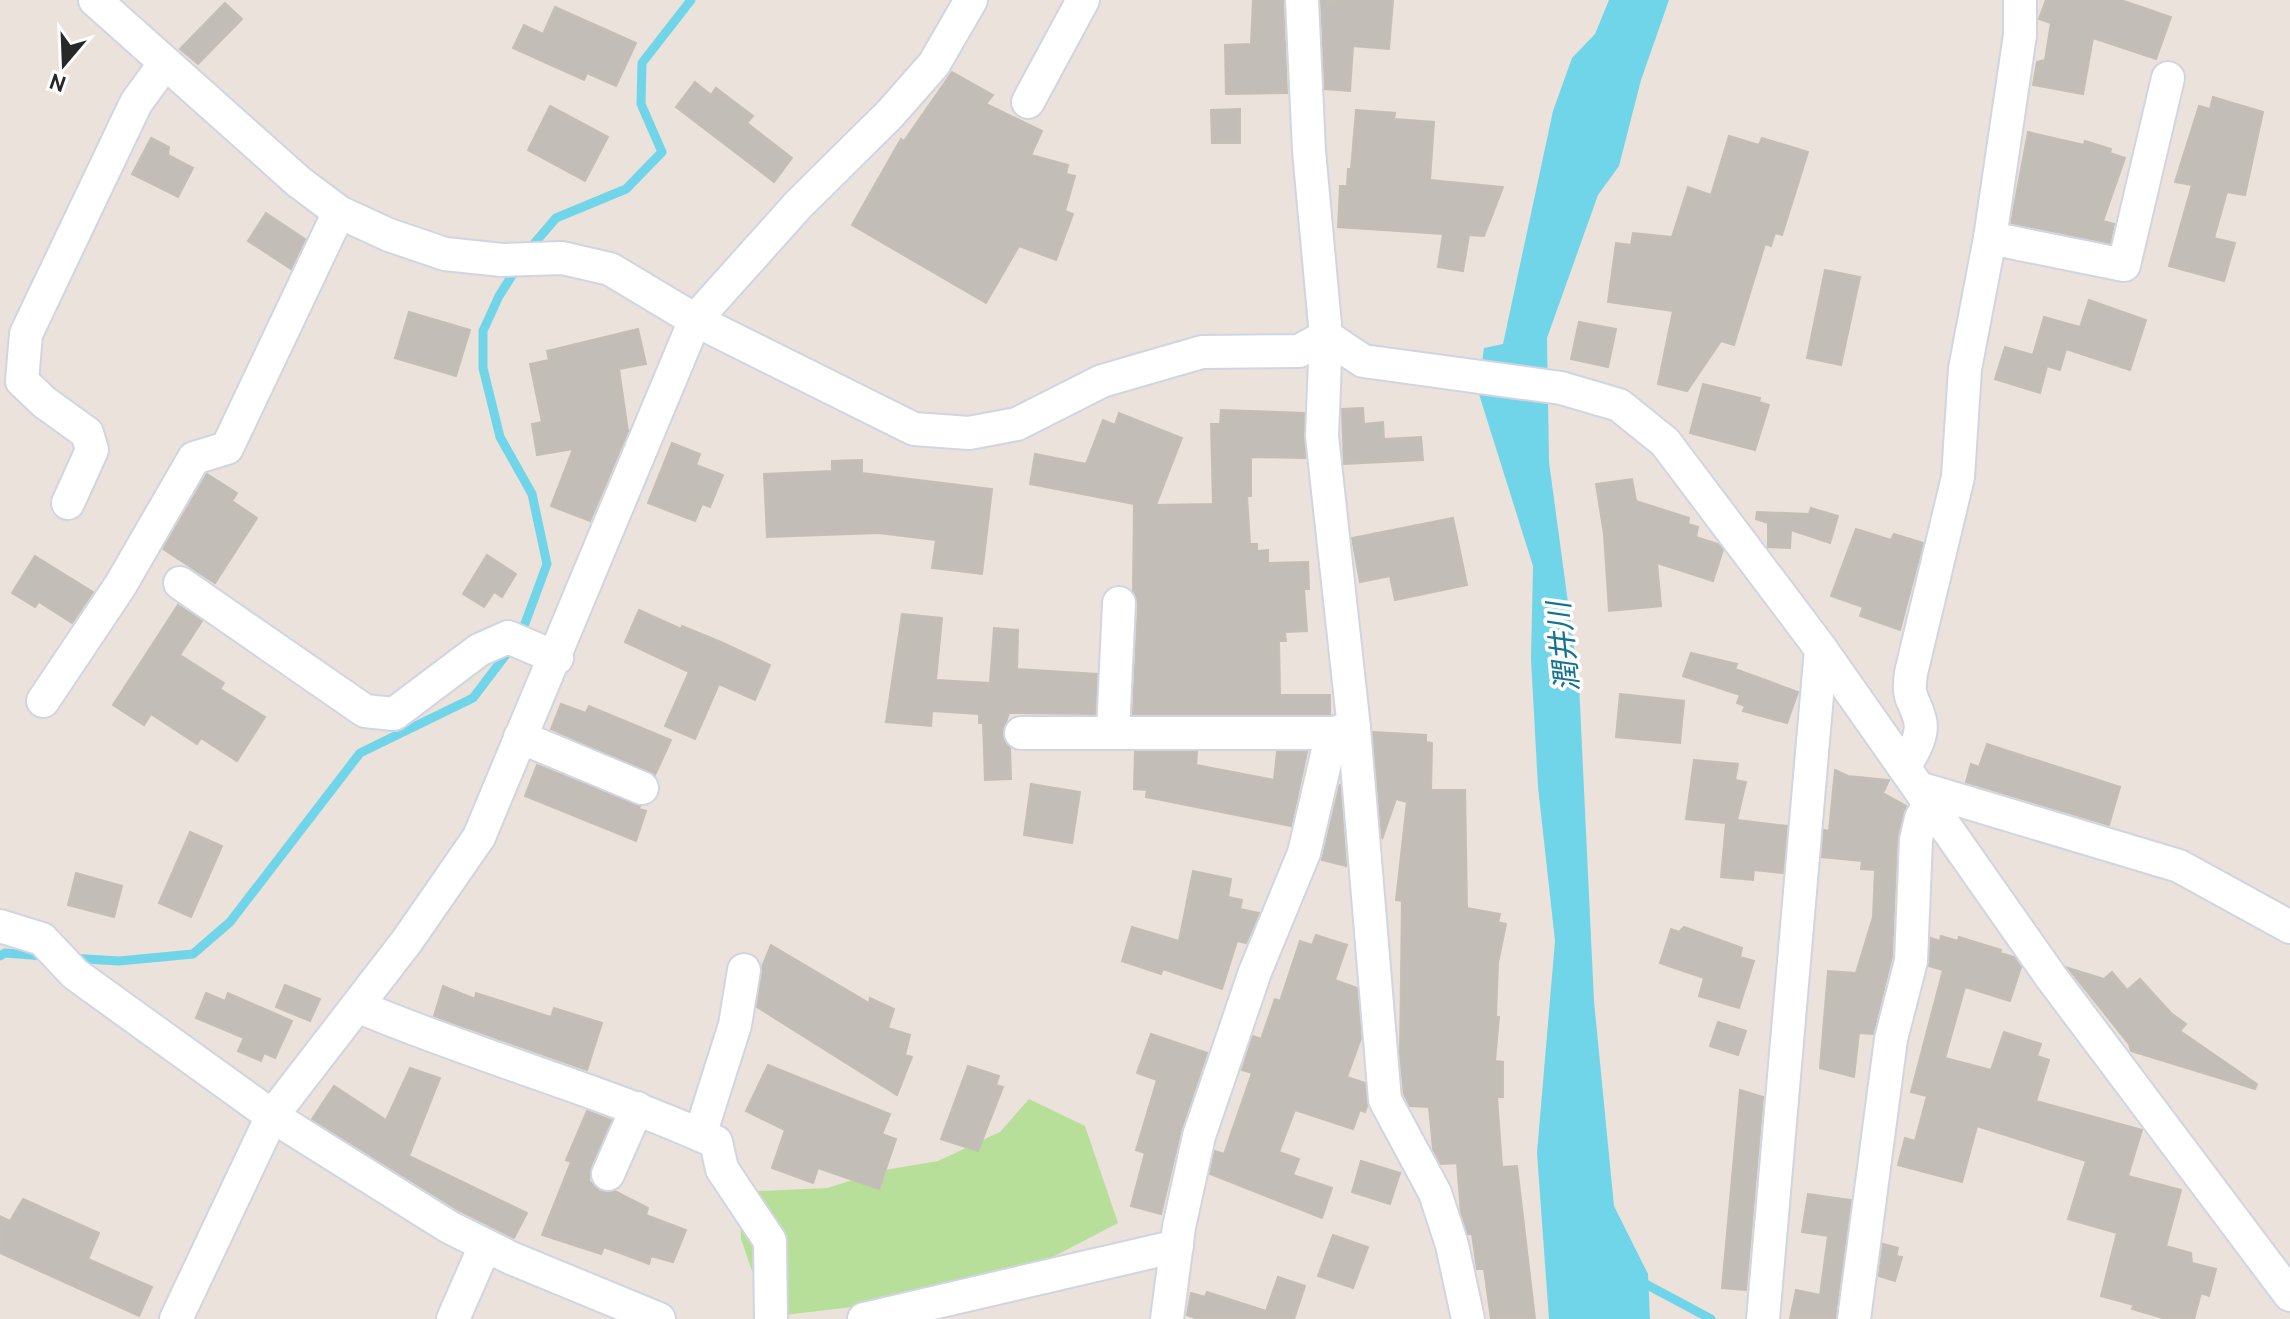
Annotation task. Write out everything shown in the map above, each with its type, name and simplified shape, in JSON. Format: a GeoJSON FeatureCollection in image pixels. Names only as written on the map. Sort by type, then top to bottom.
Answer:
{"type":"FeatureCollection","features":[{"type":"Feature","properties":{"kind":"street"},"geometry":{"type":"LineString","coordinates":[[176,1319],[272,1116],[357,1006],[479,837],[550,655],[695,320],[798,205],[890,114],[934,64],[971,0]]}},
{"type":"Feature","properties":{"kind":"street"},"geometry":{"type":"LineString","coordinates":[[1028,102],[1083,0]]}},
{"type":"Feature","properties":{"kind":"street"},"geometry":{"type":"LineString","coordinates":[[1302,0],[1309,151],[1326,336],[1322,436],[1343,730],[1385,1100],[1435,1193],[1452,1245],[1468,1319]]}},
{"type":"Feature","properties":{"kind":"street"},"geometry":{"type":"LineString","coordinates":[[1854,1319],[1891,1039],[1911,961],[1916,840],[1921,818],[1917,745],[1921,722],[1907,695],[1958,477],[1965,369],[1990,238],[2020,35],[2020,0]]}},
{"type":"Feature","properties":{"kind":"street"},"geometry":{"type":"LineString","coordinates":[[105,3],[165,63],[339,212],[389,235],[445,254],[502,260],[562,258],[610,269],[695,320],[914,429],[969,433],[1017,424],[1102,381],[1202,352],[1299,351],[1326,336]]}},
{"type":"Feature","properties":{"kind":"street"},"geometry":{"type":"LineString","coordinates":[[68,503],[92,450],[87,433],[44,402],[22,381],[26,334],[136,103],[165,63]]}},
{"type":"Feature","properties":{"kind":"street"},"geometry":{"type":"LineString","coordinates":[[1990,238],[2124,265],[2168,78]]}},
{"type":"Feature","properties":{"kind":"street"},"geometry":{"type":"LineString","coordinates":[[43,701],[120,586],[194,458],[227,448],[339,212]]}},
{"type":"Feature","properties":{"kind":"street"},"geometry":{"type":"LineString","coordinates":[[1326,336],[1363,361],[1561,388],[1619,405],[1665,442],[1821,649],[2051,977],[2290,1295]]}},
{"type":"Feature","properties":{"kind":"street"},"geometry":{"type":"LineString","coordinates":[[180,583],[365,711],[394,714],[479,650],[508,637],[550,655]]}},
{"type":"Feature","properties":{"kind":"street"},"geometry":{"type":"LineString","coordinates":[[1113,731],[1119,603]]}},
{"type":"Feature","properties":{"kind":"street"},"geometry":{"type":"LineString","coordinates":[[1763,1317],[1821,649]]}},
{"type":"Feature","properties":{"kind":"street"},"geometry":{"type":"LineString","coordinates":[[1021,733],[1343,730]]}},
{"type":"Feature","properties":{"kind":"street"},"geometry":{"type":"LineString","coordinates":[[1167,1319],[1177,1246],[1199,1136],[1255,972],[1304,853],[1343,730]]}},
{"type":"Feature","properties":{"kind":"street"},"geometry":{"type":"LineString","coordinates":[[520,737],[642,788]]}},
{"type":"Feature","properties":{"kind":"street"},"geometry":{"type":"LineString","coordinates":[[1918,786],[2179,866],[2290,927]]}},
{"type":"Feature","properties":{"kind":"street"},"geometry":{"type":"LineString","coordinates":[[0,926],[42,939],[75,974],[272,1116],[449,1227],[485,1246],[659,1319]]}},
{"type":"Feature","properties":{"kind":"street"},"geometry":{"type":"LineString","coordinates":[[700,1135],[735,1025],[744,970]]}},
{"type":"Feature","properties":{"kind":"street"},"geometry":{"type":"LineString","coordinates":[[357,1006],[637,1108],[716,1142],[722,1169],[770,1241],[771,1319]]}},
{"type":"Feature","properties":{"kind":"street"},"geometry":{"type":"LineString","coordinates":[[608,1174],[637,1108]]}},
{"type":"Feature","properties":{"kind":"street"},"geometry":{"type":"LineString","coordinates":[[453,1319],[485,1246]]}},
{"type":"Feature","properties":{"kind":"street"},"geometry":{"type":"LineString","coordinates":[[864,1319],[1177,1246]]}},
{"type":"Feature","properties":{"kind":"green space"},"geometry":{"type":"Polygon","coordinates":[[[1029,1099],[1085,1126],[1118,1223],[1047,1260],[935,1297],[768,1317],[741,1239],[739,1192],[827,1188],[885,1170],[938,1161],[1000,1132],[1029,1099]]]}},
{"type":"Feature","properties":{"kind":"water","name":"潤井川"},"geometry":{"type":"Polygon","coordinates":[[[1609,0],[1669,0],[1641,80],[1619,166],[1598,195],[1547,338],[1549,462],[1579,684],[1594,1001],[1614,1206],[1648,1274],[1650,1319],[1549,1319],[1537,1153],[1555,941],[1538,787],[1531,659],[1533,566],[1478,391],[1484,348],[1503,344],[1553,111],[1572,58],[1595,34],[1609,0]]]}},
{"type":"Feature","properties":{"kind":"building"},"geometry":{"type":"Polygon","coordinates":[[[1253,0],[1283,0],[1287,93],[1226,94],[1225,45],[1251,44],[1253,0]]]}},
{"type":"Feature","properties":{"kind":"building"},"geometry":{"type":"Polygon","coordinates":[[[1393,0],[1389,49],[1353,46],[1350,91],[1325,89],[1321,1],[1393,0]]]}},
{"type":"Feature","properties":{"kind":"building"},"geometry":{"type":"Polygon","coordinates":[[[2046,0],[2121,0],[2171,17],[2156,59],[2093,38],[2083,94],[2033,85],[2037,62],[2045,60],[2051,23],[2039,19],[2046,0]]]}},
{"type":"Feature","properties":{"kind":"building"},"geometry":{"type":"Polygon","coordinates":[[[225,3],[242,19],[198,64],[180,49],[225,3]]]}},
{"type":"Feature","properties":{"kind":"building"},"geometry":{"type":"Polygon","coordinates":[[[555,7],[636,43],[616,86],[587,73],[584,80],[513,48],[524,25],[543,34],[555,7]]]}},
{"type":"Feature","properties":{"kind":"building"},"geometry":{"type":"Polygon","coordinates":[[[952,72],[993,95],[986,104],[1042,131],[1031,155],[1068,165],[1066,174],[1075,176],[1065,211],[1073,214],[1056,260],[1019,246],[986,303],[852,225],[901,139],[904,141],[952,72]]]}},
{"type":"Feature","properties":{"kind":"building"},"geometry":{"type":"Polygon","coordinates":[[[695,82],[711,95],[716,88],[753,116],[747,123],[792,158],[774,182],[676,107],[695,82]]]}},
{"type":"Feature","properties":{"kind":"building"},"geometry":{"type":"Polygon","coordinates":[[[2213,97],[2263,112],[2245,195],[2227,192],[2214,238],[2235,243],[2224,281],[2169,266],[2192,185],[2175,182],[2199,106],[2210,109],[2213,97]]]}},
{"type":"Feature","properties":{"kind":"building"},"geometry":{"type":"Polygon","coordinates":[[[550,106],[608,137],[585,181],[528,150],[550,106]]]}},
{"type":"Feature","properties":{"kind":"building"},"geometry":{"type":"Polygon","coordinates":[[[1240,109],[1240,143],[1212,143],[1211,110],[1240,109]]]}},
{"type":"Feature","properties":{"kind":"building"},"geometry":{"type":"Polygon","coordinates":[[[1356,110],[1395,113],[1394,119],[1434,122],[1430,180],[1503,187],[1484,236],[1469,235],[1463,271],[1438,267],[1443,234],[1338,227],[1340,186],[1347,186],[1348,169],[1351,169],[1356,110]]]}},
{"type":"Feature","properties":{"kind":"building"},"geometry":{"type":"Polygon","coordinates":[[[2028,132],[2084,145],[2085,141],[2111,149],[2110,153],[2125,158],[2103,221],[2114,224],[2110,243],[2011,223],[2028,132]]]}},
{"type":"Feature","properties":{"kind":"building"},"geometry":{"type":"Polygon","coordinates":[[[1729,136],[1759,145],[1762,138],[1808,152],[1782,235],[1775,233],[1771,246],[1765,244],[1734,345],[1721,341],[1687,391],[1658,384],[1673,311],[1608,302],[1616,243],[1631,245],[1633,233],[1672,237],[1688,187],[1711,195],[1729,136]]]}},
{"type":"Feature","properties":{"kind":"building"},"geometry":{"type":"Polygon","coordinates":[[[151,138],[169,147],[168,155],[193,168],[178,197],[132,174],[151,138]]]}},
{"type":"Feature","properties":{"kind":"building"},"geometry":{"type":"Polygon","coordinates":[[[266,213],[305,239],[291,269],[248,241],[266,213]]]}},
{"type":"Feature","properties":{"kind":"building"},"geometry":{"type":"Polygon","coordinates":[[[1825,270],[1860,277],[1841,365],[1807,358],[1825,270]]]}},
{"type":"Feature","properties":{"kind":"building"},"geometry":{"type":"Polygon","coordinates":[[[2089,300],[2146,320],[2130,370],[2066,349],[2060,370],[2047,366],[2040,393],[1995,379],[2005,347],[2033,355],[2044,317],[2080,327],[2089,300]]]}},
{"type":"Feature","properties":{"kind":"building"},"geometry":{"type":"Polygon","coordinates":[[[409,312],[470,330],[456,376],[395,358],[409,312]]]}},
{"type":"Feature","properties":{"kind":"building"},"geometry":{"type":"Polygon","coordinates":[[[1579,322],[1616,329],[1608,367],[1571,359],[1579,322]]]}},
{"type":"Feature","properties":{"kind":"building"},"geometry":{"type":"Polygon","coordinates":[[[638,329],[646,364],[619,369],[628,431],[590,521],[551,506],[573,449],[537,455],[532,424],[542,422],[530,364],[549,360],[547,351],[638,329]]]}},
{"type":"Feature","properties":{"kind":"building"},"geometry":{"type":"Polygon","coordinates":[[[1703,384],[1760,398],[1759,402],[1769,405],[1755,450],[1690,433],[1703,384]]]}},
{"type":"Feature","properties":{"kind":"building"},"geometry":{"type":"Polygon","coordinates":[[[1363,408],[1364,424],[1383,422],[1384,439],[1421,437],[1423,460],[1344,464],[1342,409],[1363,408]]]}},
{"type":"Feature","properties":{"kind":"building"},"geometry":{"type":"Polygon","coordinates":[[[1221,410],[1304,413],[1305,458],[1251,457],[1251,496],[1247,496],[1250,544],[1257,544],[1257,551],[1268,550],[1268,563],[1308,562],[1309,589],[1304,589],[1307,631],[1285,632],[1286,641],[1279,641],[1280,695],[1330,695],[1330,714],[1133,714],[1138,604],[1133,591],[1134,504],[1030,484],[1035,454],[1086,464],[1103,420],[1115,425],[1119,413],[1182,438],[1156,505],[1213,504],[1211,424],[1220,424],[1221,410]]]}},
{"type":"Feature","properties":{"kind":"building"},"geometry":{"type":"Polygon","coordinates":[[[672,443],[700,454],[696,465],[723,475],[710,507],[702,504],[695,521],[648,503],[672,443]]]}},
{"type":"Feature","properties":{"kind":"building"},"geometry":{"type":"Polygon","coordinates":[[[862,460],[862,473],[992,489],[982,574],[932,568],[936,540],[879,533],[767,537],[764,474],[832,471],[832,461],[862,460]]]}},
{"type":"Feature","properties":{"kind":"building"},"geometry":{"type":"Polygon","coordinates":[[[207,474],[237,493],[232,501],[257,518],[215,583],[163,549],[207,474]]]}},
{"type":"Feature","properties":{"kind":"building"},"geometry":{"type":"Polygon","coordinates":[[[1632,479],[1636,501],[1689,518],[1688,524],[1698,527],[1696,537],[1718,544],[1723,550],[1713,581],[1657,563],[1661,606],[1609,611],[1604,534],[1596,484],[1632,479]]]}},
{"type":"Feature","properties":{"kind":"building"},"geometry":{"type":"Polygon","coordinates":[[[1811,508],[1838,516],[1830,543],[1791,530],[1790,548],[1768,547],[1768,523],[1756,519],[1757,512],[1809,514],[1811,508]]]}},
{"type":"Feature","properties":{"kind":"building"},"geometry":{"type":"Polygon","coordinates":[[[1453,518],[1467,585],[1395,600],[1390,576],[1360,582],[1352,538],[1453,518]]]}},
{"type":"Feature","properties":{"kind":"building"},"geometry":{"type":"Polygon","coordinates":[[[1856,529],[1891,540],[1894,534],[1923,543],[1900,630],[1860,616],[1863,607],[1831,596],[1856,529]]]}},
{"type":"Feature","properties":{"kind":"building"},"geometry":{"type":"Polygon","coordinates":[[[487,555],[516,574],[502,597],[494,592],[484,607],[463,594],[487,555]]]}},
{"type":"Feature","properties":{"kind":"building"},"geometry":{"type":"Polygon","coordinates":[[[35,556],[93,592],[72,623],[39,602],[35,607],[12,593],[35,556]]]}},
{"type":"Feature","properties":{"kind":"building"},"geometry":{"type":"Polygon","coordinates":[[[178,605],[202,621],[180,655],[224,683],[220,689],[265,717],[237,761],[201,738],[197,744],[151,714],[144,725],[113,705],[178,605]]]}},
{"type":"Feature","properties":{"kind":"building"},"geometry":{"type":"Polygon","coordinates":[[[639,610],[770,665],[755,700],[719,684],[695,739],[665,726],[689,672],[625,642],[639,610]]]}},
{"type":"Feature","properties":{"kind":"building"},"geometry":{"type":"Polygon","coordinates":[[[902,614],[942,618],[936,680],[990,683],[994,628],[1018,630],[1017,669],[1097,674],[1095,714],[1009,713],[1002,734],[1010,748],[1011,779],[985,780],[983,723],[979,723],[979,714],[932,711],[931,726],[886,722],[902,614]]]}},
{"type":"Feature","properties":{"kind":"building"},"geometry":{"type":"Polygon","coordinates":[[[1691,653],[1737,664],[1735,669],[1798,692],[1787,723],[1743,711],[1745,706],[1737,703],[1740,695],[1683,676],[1691,653]]]}},
{"type":"Feature","properties":{"kind":"building"},"geometry":{"type":"Polygon","coordinates":[[[1620,694],[1684,701],[1680,743],[1616,737],[1620,694]]]}},
{"type":"Feature","properties":{"kind":"building"},"geometry":{"type":"Polygon","coordinates":[[[561,704],[586,713],[589,706],[671,740],[655,775],[551,729],[561,704]]]}},
{"type":"Feature","properties":{"kind":"building"},"geometry":{"type":"Polygon","coordinates":[[[1373,732],[1426,735],[1426,742],[1432,743],[1431,790],[1465,790],[1467,908],[1500,914],[1498,922],[1506,924],[1498,963],[1496,1017],[1499,1017],[1495,1061],[1503,1062],[1503,1097],[1497,1097],[1502,1167],[1517,1166],[1535,1319],[1491,1319],[1484,1269],[1477,1269],[1472,1234],[1468,1234],[1461,1212],[1457,1163],[1441,1164],[1433,1149],[1429,1107],[1410,1106],[1404,1094],[1400,1055],[1402,901],[1396,900],[1407,802],[1396,799],[1382,839],[1373,732]]]}},
{"type":"Feature","properties":{"kind":"building"},"geometry":{"type":"Polygon","coordinates":[[[1987,744],[2120,787],[2109,825],[1966,782],[1971,764],[1979,767],[1987,744]]]}},
{"type":"Feature","properties":{"kind":"building"},"geometry":{"type":"Polygon","coordinates":[[[1135,752],[1197,752],[1196,765],[1274,780],[1277,752],[1307,752],[1291,826],[1146,797],[1147,790],[1134,789],[1135,752]]]}},
{"type":"Feature","properties":{"kind":"building"},"geometry":{"type":"Polygon","coordinates":[[[1694,760],[1738,764],[1735,780],[1746,782],[1737,820],[1787,826],[1783,873],[1754,870],[1753,880],[1721,877],[1726,823],[1686,819],[1694,760]]]}},
{"type":"Feature","properties":{"kind":"building"},"geometry":{"type":"Polygon","coordinates":[[[537,765],[640,806],[639,809],[646,811],[636,841],[525,796],[537,765]]]}},
{"type":"Feature","properties":{"kind":"building"},"geometry":{"type":"Polygon","coordinates":[[[1835,770],[1848,776],[1889,780],[1883,793],[1906,806],[1897,839],[1892,956],[1873,1034],[1859,1033],[1854,1077],[1820,1068],[1828,971],[1856,973],[1873,917],[1875,870],[1861,869],[1862,861],[1822,857],[1824,830],[1829,831],[1835,770]]]}},
{"type":"Feature","properties":{"kind":"building"},"geometry":{"type":"Polygon","coordinates":[[[1031,784],[1080,792],[1072,843],[1024,835],[1031,784]]]}},
{"type":"Feature","properties":{"kind":"building"},"geometry":{"type":"Polygon","coordinates":[[[1340,784],[1346,866],[1322,860],[1340,784]]]}},
{"type":"Feature","properties":{"kind":"building"},"geometry":{"type":"Polygon","coordinates":[[[190,832],[222,846],[191,917],[159,903],[190,832]]]}},
{"type":"Feature","properties":{"kind":"building"},"geometry":{"type":"Polygon","coordinates":[[[1193,871],[1231,879],[1228,897],[1242,900],[1240,909],[1259,913],[1246,943],[1237,941],[1222,989],[1163,969],[1161,974],[1122,961],[1132,927],[1179,941],[1193,871]]]}},
{"type":"Feature","properties":{"kind":"building"},"geometry":{"type":"Polygon","coordinates":[[[76,873],[122,886],[114,917],[68,905],[76,873]]]}},
{"type":"Feature","properties":{"kind":"building"},"geometry":{"type":"Polygon","coordinates":[[[1684,927],[1742,948],[1740,957],[1754,961],[1739,1008],[1699,996],[1704,978],[1660,963],[1671,929],[1679,932],[1684,927]]]}},
{"type":"Feature","properties":{"kind":"building"},"geometry":{"type":"Polygon","coordinates":[[[1316,935],[1347,945],[1335,980],[1357,988],[1361,1038],[1347,1077],[1365,1083],[1367,1106],[1365,1112],[1360,1110],[1353,1129],[1295,1110],[1279,1152],[1299,1159],[1293,1175],[1332,1188],[1322,1218],[1210,1174],[1215,1151],[1224,1154],[1252,1073],[1242,1070],[1253,1036],[1261,1039],[1275,999],[1280,1001],[1300,941],[1312,945],[1316,935]]]}},
{"type":"Feature","properties":{"kind":"building"},"geometry":{"type":"Polygon","coordinates":[[[1941,936],[1958,941],[1959,937],[2001,950],[2000,953],[2014,957],[2021,967],[2010,1001],[1965,987],[1945,1058],[1991,1070],[2004,1032],[2041,1044],[2037,1056],[2049,1060],[2036,1101],[2142,1130],[2128,1176],[2181,1190],[2166,1246],[2191,1253],[2192,1263],[2216,1269],[2209,1296],[2201,1293],[2194,1319],[2166,1319],[2132,1309],[2134,1305],[2101,1296],[2117,1233],[2068,1219],[2086,1161],[1977,1126],[1962,1182],[1898,1165],[1905,1138],[1915,1141],[1927,1096],[1911,1092],[1943,970],[1929,966],[1931,938],[1940,941],[1941,936]]]}},
{"type":"Feature","properties":{"kind":"building"},"geometry":{"type":"Polygon","coordinates":[[[771,945],[869,1003],[870,998],[894,1009],[888,1028],[910,1035],[905,1055],[912,1057],[897,1095],[757,1007],[762,967],[771,945]]]}},
{"type":"Feature","properties":{"kind":"building"},"geometry":{"type":"Polygon","coordinates":[[[2068,968],[2104,979],[2112,972],[2127,990],[2140,979],[2171,1013],[2186,1024],[2180,1031],[2257,1084],[2255,1089],[2131,1051],[2129,1044],[2068,968]]]}},
{"type":"Feature","properties":{"kind":"building"},"geometry":{"type":"Polygon","coordinates":[[[285,985],[320,999],[310,1021],[276,1007],[285,985]]]}},
{"type":"Feature","properties":{"kind":"building"},"geometry":{"type":"Polygon","coordinates":[[[443,986],[475,999],[476,993],[551,1017],[554,1008],[602,1023],[587,1070],[434,1016],[443,986]]]}},
{"type":"Feature","properties":{"kind":"building"},"geometry":{"type":"Polygon","coordinates":[[[206,993],[225,1001],[228,993],[292,1021],[275,1058],[264,1053],[261,1061],[238,1051],[244,1038],[196,1018],[206,993]]]}},
{"type":"Feature","properties":{"kind":"building"},"geometry":{"type":"Polygon","coordinates":[[[1718,1022],[1746,1031],[1738,1055],[1710,1046],[1718,1022]]]}},
{"type":"Feature","properties":{"kind":"building"},"geometry":{"type":"Polygon","coordinates":[[[1151,1034],[1207,1053],[1181,1130],[1161,1214],[1131,1206],[1145,1153],[1136,1150],[1157,1080],[1137,1073],[1151,1034]]]}},
{"type":"Feature","properties":{"kind":"building"},"geometry":{"type":"Polygon","coordinates":[[[768,1065],[890,1114],[882,1134],[896,1139],[879,1189],[818,1168],[813,1183],[772,1168],[785,1130],[746,1111],[768,1065]]]}},
{"type":"Feature","properties":{"kind":"building"},"geometry":{"type":"Polygon","coordinates":[[[968,1066],[999,1076],[996,1085],[1003,1087],[978,1151],[941,1139],[968,1066]]]}},
{"type":"Feature","properties":{"kind":"building"},"geometry":{"type":"Polygon","coordinates":[[[410,1068],[440,1078],[409,1156],[527,1213],[514,1238],[458,1210],[312,1119],[334,1086],[386,1120],[410,1068]]]}},
{"type":"Feature","properties":{"kind":"building"},"geometry":{"type":"Polygon","coordinates":[[[1740,1090],[1763,1097],[1746,1290],[1722,1288],[1740,1090]]]}},
{"type":"Feature","properties":{"kind":"building"},"geometry":{"type":"Polygon","coordinates":[[[587,1111],[611,1120],[591,1166],[589,1181],[600,1191],[615,1191],[648,1208],[646,1215],[686,1230],[673,1262],[651,1256],[649,1264],[604,1247],[601,1254],[542,1235],[571,1162],[566,1160],[587,1111]]]}},
{"type":"Feature","properties":{"kind":"building"},"geometry":{"type":"Polygon","coordinates":[[[1361,1161],[1400,1173],[1390,1204],[1352,1192],[1361,1161]]]}},
{"type":"Feature","properties":{"kind":"building"},"geometry":{"type":"Polygon","coordinates":[[[1808,1194],[1851,1200],[1835,1319],[1790,1319],[1796,1290],[1820,1295],[1828,1236],[1802,1232],[1808,1194]]]}},
{"type":"Feature","properties":{"kind":"building"},"geometry":{"type":"Polygon","coordinates":[[[23,1199],[99,1233],[88,1259],[152,1287],[139,1316],[0,1253],[0,1216],[10,1221],[23,1199]]]}},
{"type":"Feature","properties":{"kind":"building"},"geometry":{"type":"Polygon","coordinates":[[[1333,1235],[1368,1247],[1353,1288],[1318,1276],[1333,1235]]]}},
{"type":"Feature","properties":{"kind":"building"},"geometry":{"type":"Polygon","coordinates":[[[1883,1244],[1898,1248],[1896,1256],[1902,1257],[1895,1281],[1879,1276],[1883,1244]]]}},
{"type":"Feature","properties":{"kind":"building"},"geometry":{"type":"Polygon","coordinates":[[[1278,1277],[1305,1286],[1294,1319],[1198,1319],[1187,1315],[1191,1293],[1205,1297],[1207,1292],[1266,1311],[1278,1277]]]}},
{"type":"Feature","properties":{"kind":"waterway"},"geometry":{"type":"LineString","coordinates":[[526,253],[556,218],[626,189],[662,152],[641,104],[642,63],[691,0]]}},
{"type":"Feature","properties":{"kind":"waterway"},"geometry":{"type":"LineString","coordinates":[[518,266],[499,296],[483,331],[483,368],[500,437],[532,494],[547,564],[520,637]]}},
{"type":"Feature","properties":{"kind":"waterway"},"geometry":{"type":"LineString","coordinates":[[70,958],[119,961],[193,954],[230,922],[360,753],[473,698],[511,648]]}},
{"type":"Feature","properties":{"kind":"waterway"},"geometry":{"type":"LineString","coordinates":[[0,956],[5,953],[44,956]]}},
{"type":"Feature","properties":{"kind":"waterway"},"geometry":{"type":"LineString","coordinates":[[1640,1281],[1711,1319]]}}]}
